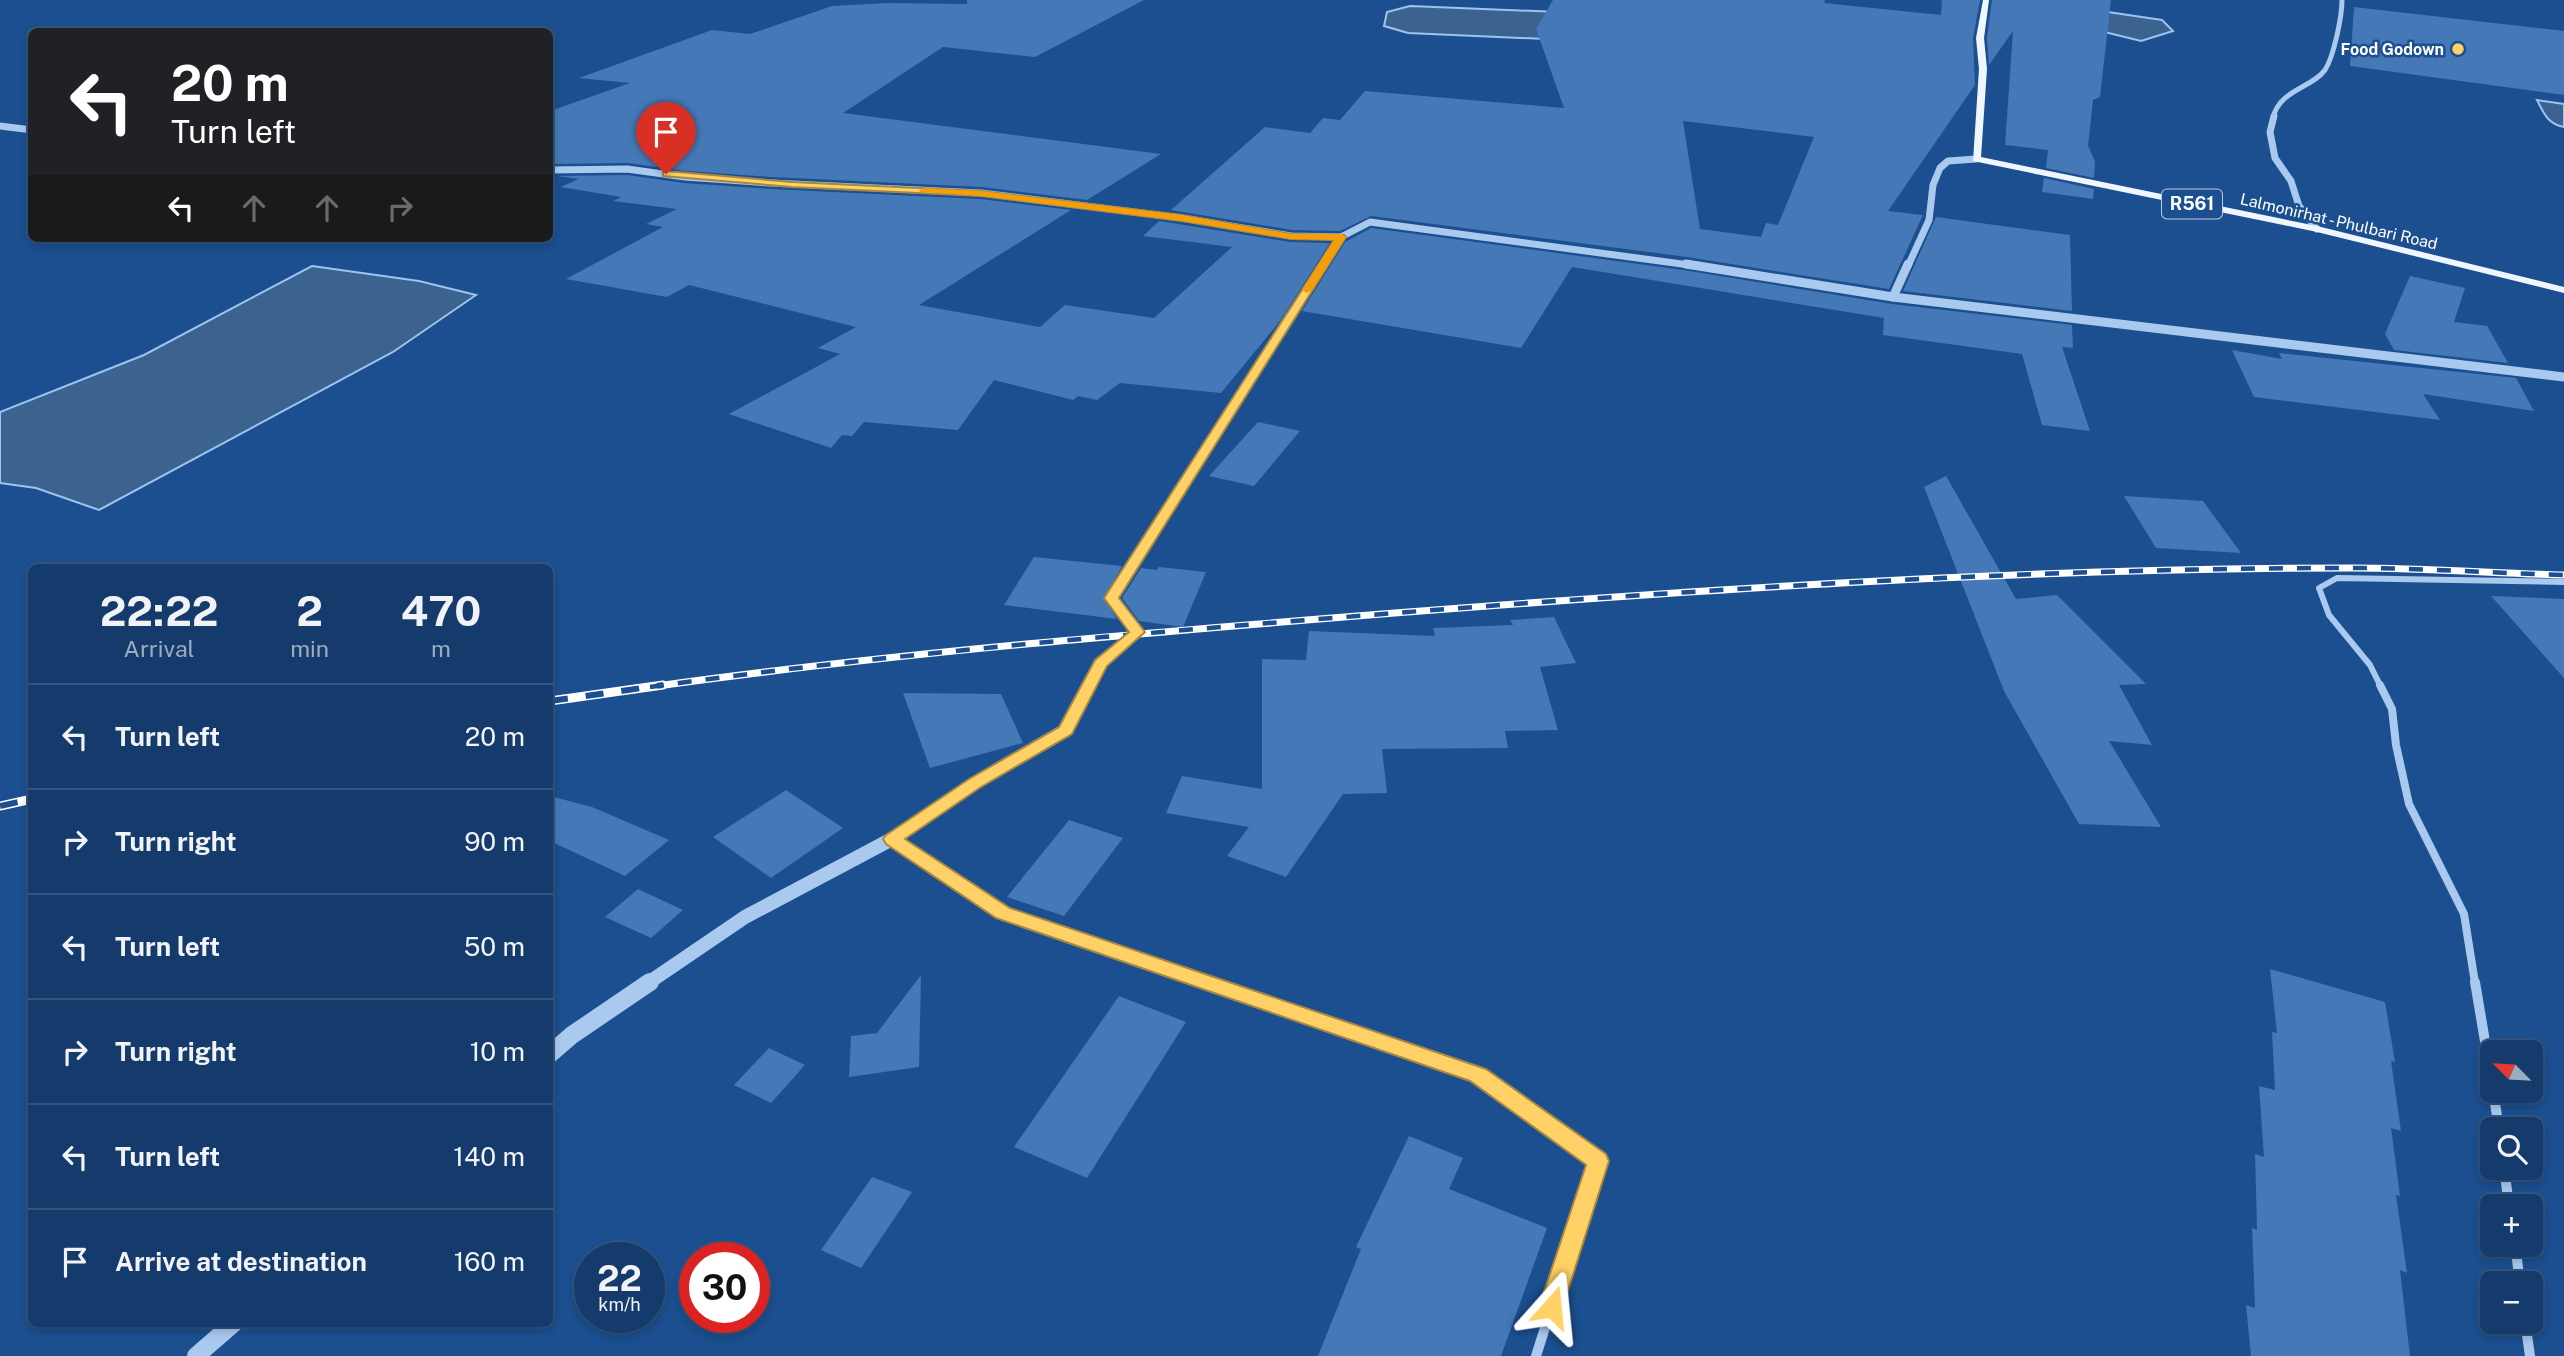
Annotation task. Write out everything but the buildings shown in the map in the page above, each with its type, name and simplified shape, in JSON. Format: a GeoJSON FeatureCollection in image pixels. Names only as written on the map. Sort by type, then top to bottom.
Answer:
{"type":"FeatureCollection","features":[{"type":"Feature","properties":{"kind":"main road"},"geometry":{"type":"LineString","coordinates":[[1976,159],[1983,69],[1980,38],[1986,0]]}},
{"type":"Feature","properties":{"kind":"main road","name":"Lalmonirhat - Phulbari Road"},"geometry":{"type":"LineString","coordinates":[[1976,159],[2316,229],[2564,290]]}},
{"type":"Feature","properties":{"kind":"street"},"geometry":{"type":"LineString","coordinates":[[2316,229],[2299,206],[2291,181],[2276,158],[2270,132],[2275,110],[2293,91],[2324,71],[2335,45],[2336,29],[2342,15],[2342,0]]}},
{"type":"Feature","properties":{"kind":"street"},"geometry":{"type":"LineString","coordinates":[[0,126],[28,130]]}},
{"type":"Feature","properties":{"kind":"street"},"geometry":{"type":"LineString","coordinates":[[1893,297],[1929,220],[1933,185],[1940,168],[1948,161],[1976,159]]}},
{"type":"Feature","properties":{"kind":"street"},"geometry":{"type":"LineString","coordinates":[[553,170],[626,169],[685,177],[771,183],[981,193],[1182,218],[1291,236],[1341,237],[1370,222],[1686,264],[1893,297],[2564,377]]}},
{"type":"Feature","properties":{"kind":"street"},"geometry":{"type":"LineString","coordinates":[[553,1051],[572,1035],[745,917],[892,839],[975,783],[1066,730],[1100,664],[1137,632],[1112,598],[1341,237]]}},
{"type":"Feature","properties":{"kind":"street"},"geometry":{"type":"LineString","coordinates":[[2485,1040],[2464,914],[2409,804],[2396,745],[2392,709],[2370,664],[2329,615],[2319,588],[2337,578],[2564,582]]}},
{"type":"Feature","properties":{"kind":"street"},"geometry":{"type":"LineString","coordinates":[[892,839],[1003,913],[1478,1075],[1598,1161],[1536,1356]]}},
{"type":"Feature","properties":{"kind":"street"},"geometry":{"type":"LineString","coordinates":[[196,1356],[229,1327]]}},
{"type":"Feature","properties":{"kind":"street"},"geometry":{"type":"LineString","coordinates":[[2527,1334],[2530,1356]]}},
{"type":"Feature","properties":{"kind":"water"},"geometry":{"type":"Polygon","coordinates":[[[1410,6],[1558,12],[1567,40],[1408,33],[1384,26],[1387,12],[1410,6]]]}},
{"type":"Feature","properties":{"kind":"water"},"geometry":{"type":"Polygon","coordinates":[[[2101,11],[2162,20],[2173,31],[2141,41],[2080,26],[2101,11]]]}},
{"type":"Feature","properties":{"kind":"water"},"geometry":{"type":"Polygon","coordinates":[[[2537,100],[2564,104],[2564,127],[2550,121],[2537,100]]]}},
{"type":"Feature","properties":{"kind":"water"},"geometry":{"type":"Polygon","coordinates":[[[312,266],[419,281],[476,295],[393,352],[99,510],[36,488],[0,483],[0,412],[144,355],[312,266]]]}},
{"type":"Feature","properties":{"kind":"railway"},"geometry":{"type":"LineString","coordinates":[[650,687],[839,663],[1123,635],[1644,595],[1880,581],[2234,569],[2379,568],[2564,575]]}},
{"type":"Feature","properties":{"kind":"railway"},"geometry":{"type":"LineString","coordinates":[[553,701],[663,685]]}},
{"type":"Feature","properties":{"kind":"railway"},"geometry":{"type":"LineString","coordinates":[[0,806],[28,800]]}},
{"type":"Feature","properties":{"kind":"slow traffic"},"geometry":{"type":"LineString","coordinates":[[924,191],[981,193],[1182,218],[1291,236],[1341,237],[1307,290]]}},
{"type":"Feature","properties":{"kind":"place","name":"Food Godown"},"geometry":{"type":"Point","coordinates":[2458,49]}},
{"type":"Feature","properties":{"kind":"route"},"geometry":{"type":"LineString","coordinates":[[666,174],[855,189],[981,193],[1182,218],[1291,236],[1341,237],[1112,598],[1137,632],[1100,664],[1066,730],[975,783],[892,839],[1003,913],[1478,1075],[1598,1161],[1552,1307]]}}]}
